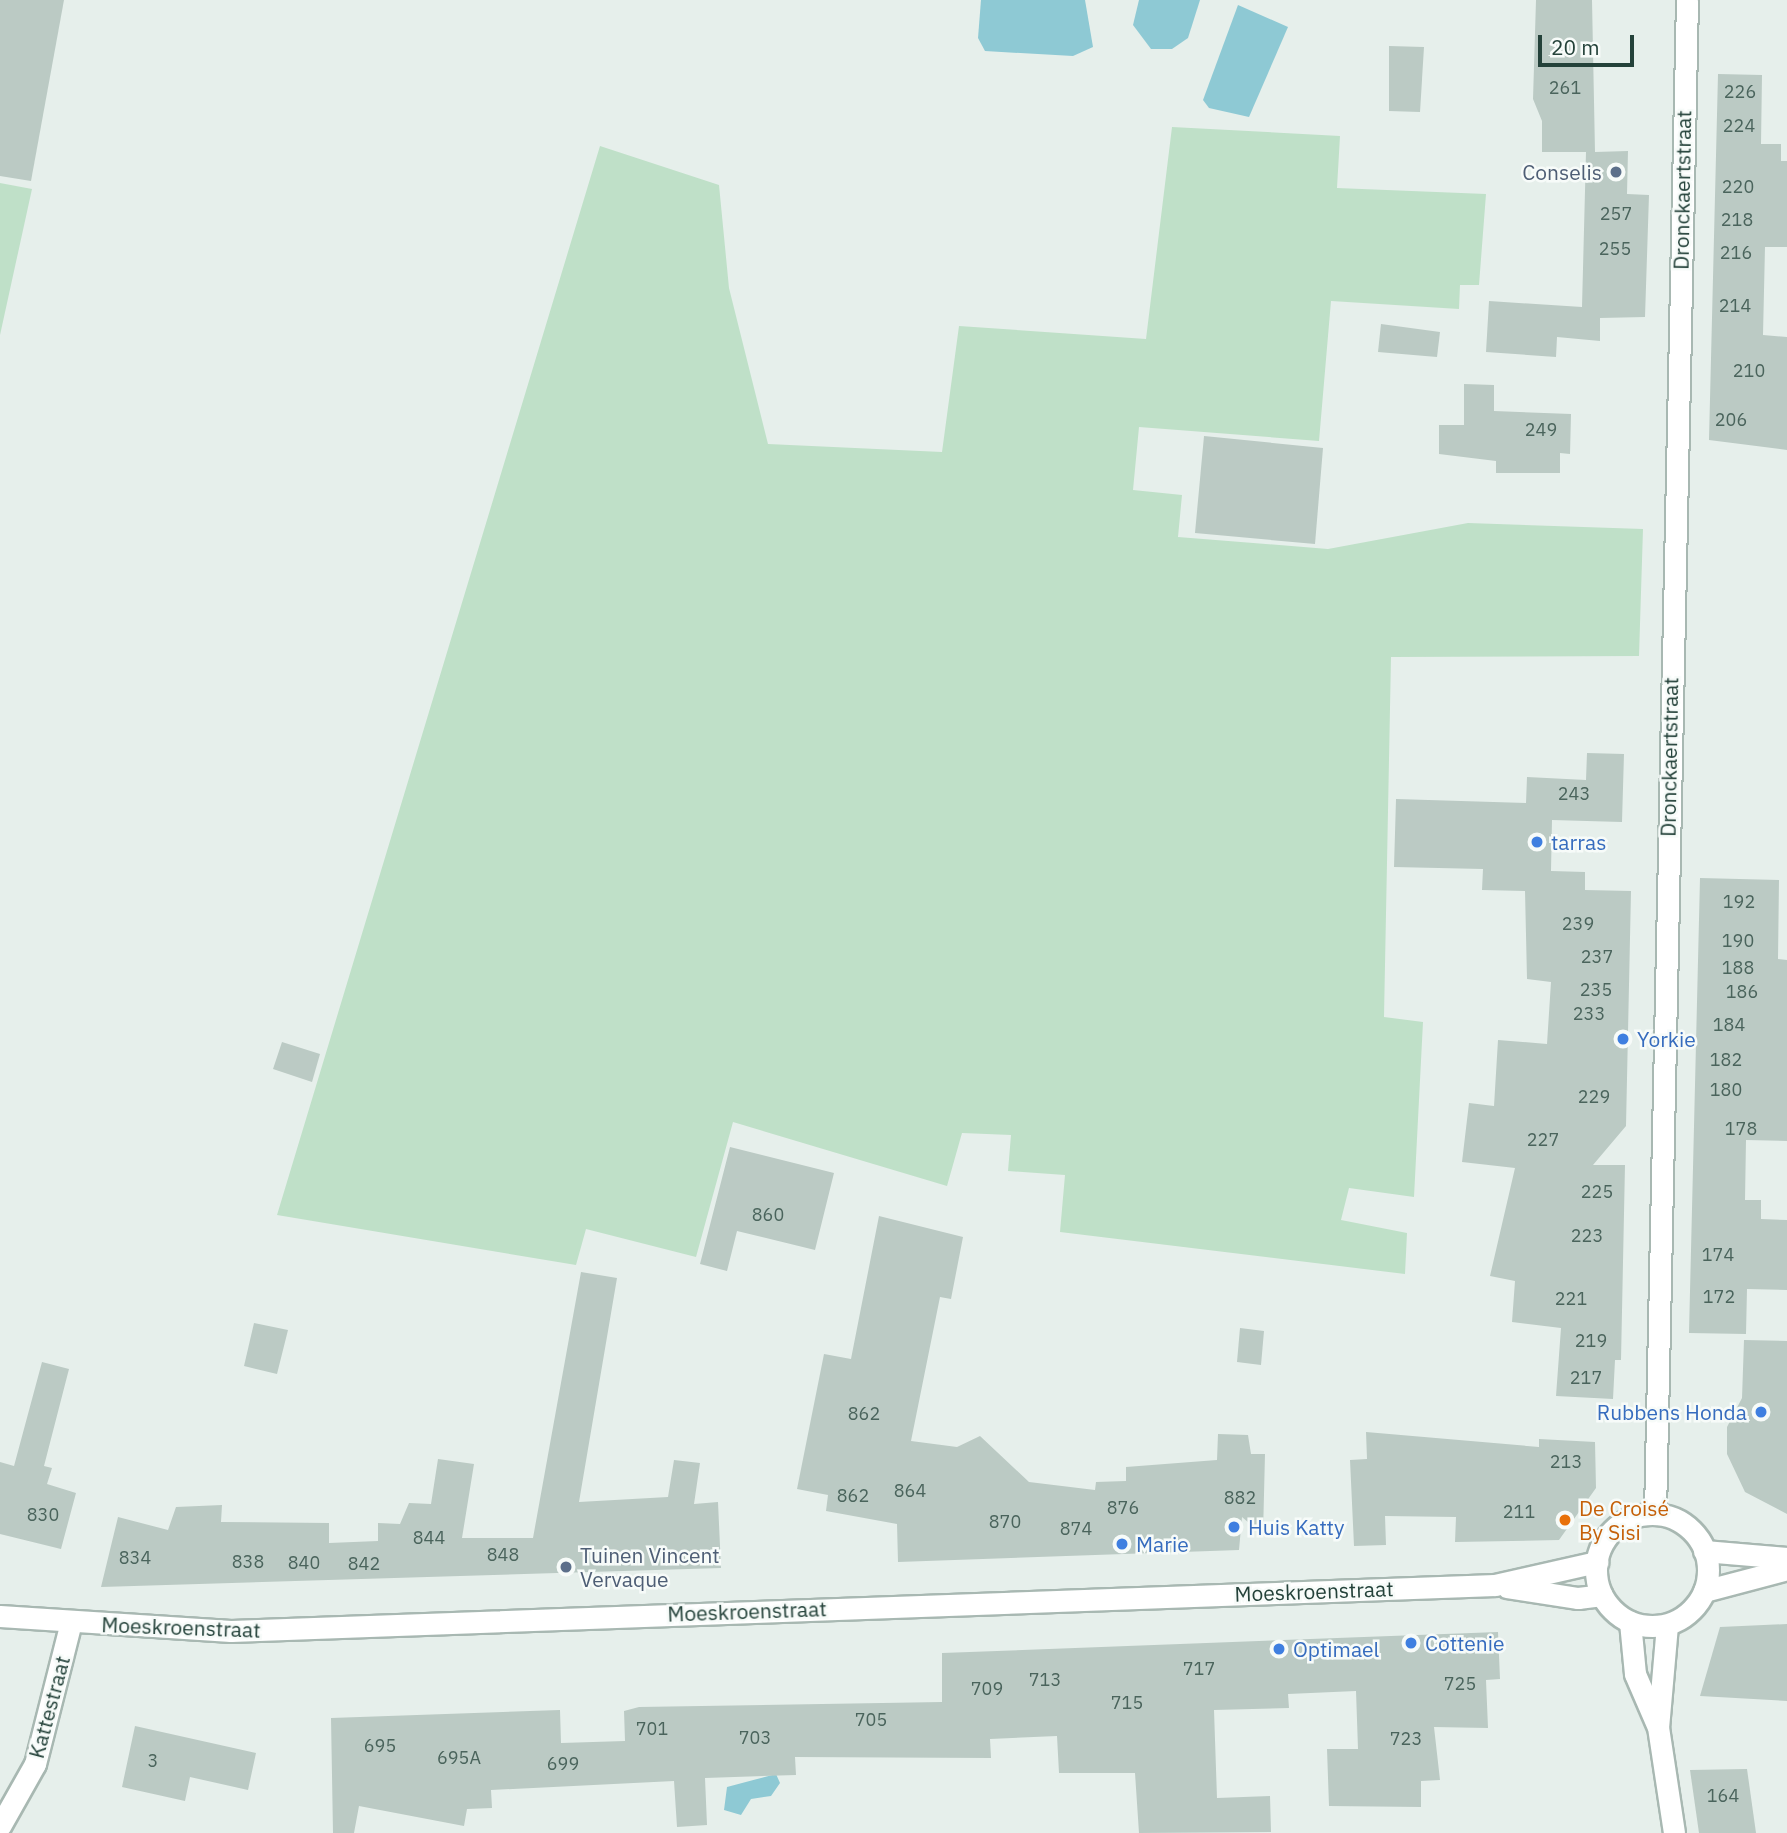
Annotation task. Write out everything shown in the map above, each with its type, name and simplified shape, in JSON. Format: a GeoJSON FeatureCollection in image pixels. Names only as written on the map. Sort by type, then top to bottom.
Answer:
{"type":"FeatureCollection","features":[{"type":"Feature","properties":{"kind":"main road","name":"Dronckaertstraat"},"geometry":{"type":"LineString","coordinates":[[1655,1514],[1687,0]]}},
{"type":"Feature","properties":{"kind":"main road"},"geometry":{"type":"LineString","coordinates":[[1655,1514],[1690,1529],[1704,1551],[1704,1591],[1686,1615],[1667,1625],[1630,1622],[1602,1595],[1597,1562],[1618,1525],[1655,1514]]}},
{"type":"Feature","properties":{"kind":"main road"},"geometry":{"type":"LineString","coordinates":[[1704,1551],[1787,1558]]}},
{"type":"Feature","properties":{"kind":"main road","name":"Moeskroenstraat"},"geometry":{"type":"LineString","coordinates":[[0,1616],[231,1631],[1495,1585],[1597,1562]]}},
{"type":"Feature","properties":{"kind":"main road"},"geometry":{"type":"LineString","coordinates":[[1704,1591],[1787,1569]]}},
{"type":"Feature","properties":{"kind":"main road","name":"Moeskroenstraat"},"geometry":{"type":"LineString","coordinates":[[1495,1585],[1578,1598],[1602,1595]]}},
{"type":"Feature","properties":{"kind":"main road","name":"Kattestraat"},"geometry":{"type":"LineString","coordinates":[[0,1826],[34,1764],[71,1622]]}},
{"type":"Feature","properties":{"kind":"main road"},"geometry":{"type":"LineString","coordinates":[[1630,1622],[1634,1674],[1658,1727]]}},
{"type":"Feature","properties":{"kind":"main road"},"geometry":{"type":"LineString","coordinates":[[1667,1625],[1658,1727],[1674,1833]]}},
{"type":"Feature","properties":{"kind":"main road"},"geometry":{"type":"LineString","coordinates":[[0,1826],[16,1833]]}},
{"type":"Feature","properties":{"kind":"green space"},"geometry":{"type":"Polygon","coordinates":[[[1172,127],[1340,136],[1337,188],[1486,194],[1479,285],[1460,285],[1459,309],[1331,301],[1319,441],[1139,427],[1133,490],[1182,495],[1178,537],[1328,549],[1468,523],[1643,529],[1639,656],[1391,657],[1384,1017],[1423,1022],[1414,1197],[1349,1188],[1341,1220],[1407,1233],[1405,1274],[1060,1232],[1065,1175],[1008,1171],[1011,1135],[962,1133],[947,1186],[733,1122],[696,1257],[586,1229],[576,1265],[277,1215],[600,146],[719,185],[729,288],[768,444],[942,452],[959,326],[1146,339],[1172,127]]]}},
{"type":"Feature","properties":{"kind":"green space"},"geometry":{"type":"Polygon","coordinates":[[[0,183],[32,189],[0,335],[0,183]]]}},
{"type":"Feature","properties":{"kind":"water"},"geometry":{"type":"Polygon","coordinates":[[[981,0],[1085,0],[1093,47],[1073,56],[985,51],[978,38],[981,0]]]}},
{"type":"Feature","properties":{"kind":"water"},"geometry":{"type":"Polygon","coordinates":[[[1139,0],[1200,0],[1188,38],[1172,49],[1151,49],[1133,25],[1139,0]]]}},
{"type":"Feature","properties":{"kind":"water"},"geometry":{"type":"Polygon","coordinates":[[[1238,5],[1288,27],[1249,117],[1209,108],[1203,100],[1238,5]]]}},
{"type":"Feature","properties":{"kind":"water"},"geometry":{"type":"Polygon","coordinates":[[[776,1774],[780,1783],[771,1796],[751,1799],[741,1815],[724,1810],[727,1787],[776,1774]]]}},
{"type":"Feature","properties":{"kind":"building"},"geometry":{"type":"Polygon","coordinates":[[[0,0],[64,0],[31,181],[0,176],[0,0]]]}},
{"type":"Feature","properties":{"kind":"building"},"geometry":{"type":"Polygon","coordinates":[[[1536,0],[1592,0],[1595,152],[1628,151],[1627,194],[1649,195],[1645,317],[1600,318],[1600,341],[1557,337],[1556,357],[1486,352],[1489,301],[1582,307],[1586,152],[1542,152],[1542,121],[1533,99],[1536,0]]]}},
{"type":"Feature","properties":{"kind":"building"},"geometry":{"type":"Polygon","coordinates":[[[1389,46],[1424,47],[1420,112],[1389,111],[1389,46]]]}},
{"type":"Feature","properties":{"kind":"building"},"geometry":{"type":"Polygon","coordinates":[[[1718,74],[1762,75],[1761,144],[1781,144],[1781,161],[1787,161],[1787,247],[1765,247],[1763,335],[1787,337],[1787,450],[1709,440],[1718,74]]]}},
{"type":"Feature","properties":{"kind":"building"},"geometry":{"type":"Polygon","coordinates":[[[1381,324],[1440,332],[1437,357],[1378,352],[1381,324]]]}},
{"type":"Feature","properties":{"kind":"building"},"geometry":{"type":"Polygon","coordinates":[[[1464,384],[1494,385],[1494,411],[1571,414],[1570,454],[1560,453],[1560,473],[1496,473],[1496,461],[1439,454],[1439,425],[1464,425],[1464,384]]]}},
{"type":"Feature","properties":{"kind":"building"},"geometry":{"type":"Polygon","coordinates":[[[1204,436],[1323,448],[1315,544],[1195,533],[1204,436]]]}},
{"type":"Feature","properties":{"kind":"building"},"geometry":{"type":"Polygon","coordinates":[[[1587,753],[1624,754],[1622,822],[1552,820],[1551,871],[1585,872],[1585,890],[1631,891],[1626,1126],[1593,1165],[1625,1165],[1621,1360],[1615,1360],[1613,1399],[1556,1396],[1561,1328],[1512,1322],[1515,1281],[1490,1276],[1515,1168],[1462,1162],[1469,1103],[1494,1106],[1498,1040],[1547,1044],[1551,982],[1527,979],[1525,891],[1482,890],[1483,869],[1394,867],[1396,799],[1526,803],[1527,777],[1586,780],[1587,753]]]}},
{"type":"Feature","properties":{"kind":"building"},"geometry":{"type":"Polygon","coordinates":[[[1700,878],[1779,880],[1778,959],[1787,960],[1787,1141],[1746,1140],[1745,1200],[1761,1200],[1761,1219],[1787,1220],[1787,1290],[1747,1289],[1746,1334],[1689,1333],[1700,878]]]}},
{"type":"Feature","properties":{"kind":"building"},"geometry":{"type":"Polygon","coordinates":[[[282,1042],[320,1054],[312,1082],[273,1069],[282,1042]]]}},
{"type":"Feature","properties":{"kind":"building"},"geometry":{"type":"Polygon","coordinates":[[[730,1147],[834,1173],[815,1250],[737,1231],[727,1271],[700,1264],[730,1147]]]}},
{"type":"Feature","properties":{"kind":"building"},"geometry":{"type":"Polygon","coordinates":[[[879,1216],[963,1237],[951,1299],[940,1297],[911,1441],[957,1447],[980,1436],[1029,1482],[1095,1490],[1096,1482],[1126,1481],[1126,1467],[1217,1460],[1218,1434],[1248,1435],[1251,1454],[1265,1454],[1263,1535],[1242,1517],[1239,1550],[898,1562],[897,1524],[826,1511],[828,1495],[797,1489],[824,1354],[851,1359],[879,1216]]]}},
{"type":"Feature","properties":{"kind":"building"},"geometry":{"type":"Polygon","coordinates":[[[581,1272],[617,1278],[579,1502],[668,1497],[674,1460],[700,1463],[694,1504],[718,1502],[721,1568],[101,1587],[118,1517],[168,1530],[176,1507],[222,1505],[221,1522],[329,1523],[329,1543],[378,1541],[378,1523],[400,1524],[409,1503],[431,1504],[438,1459],[474,1464],[462,1538],[533,1538],[581,1272]]]}},
{"type":"Feature","properties":{"kind":"building"},"geometry":{"type":"Polygon","coordinates":[[[254,1323],[288,1330],[277,1374],[244,1366],[254,1323]]]}},
{"type":"Feature","properties":{"kind":"building"},"geometry":{"type":"Polygon","coordinates":[[[1240,1328],[1264,1331],[1261,1365],[1237,1362],[1240,1328]]]}},
{"type":"Feature","properties":{"kind":"building","name":"Rubbens Honda"},"geometry":{"type":"Polygon","coordinates":[[[1744,1340],[1787,1341],[1787,1514],[1745,1492],[1727,1454],[1727,1427],[1742,1398],[1744,1340]]]}},
{"type":"Feature","properties":{"kind":"building"},"geometry":{"type":"Polygon","coordinates":[[[42,1362],[69,1369],[44,1466],[52,1468],[47,1484],[76,1493],[61,1549],[0,1534],[0,1462],[14,1466],[42,1362]]]}},
{"type":"Feature","properties":{"kind":"building"},"geometry":{"type":"Polygon","coordinates":[[[1366,1432],[1539,1447],[1539,1439],[1595,1442],[1596,1488],[1559,1540],[1455,1542],[1456,1517],[1385,1516],[1386,1545],[1354,1546],[1350,1460],[1367,1459],[1366,1432]]]}},
{"type":"Feature","properties":{"kind":"building"},"geometry":{"type":"Polygon","coordinates":[[[1787,1624],[1787,1701],[1700,1696],[1720,1627],[1787,1624]]]}},
{"type":"Feature","properties":{"kind":"building"},"geometry":{"type":"Polygon","coordinates":[[[1498,1632],[1500,1679],[1486,1680],[1488,1728],[1434,1727],[1440,1780],[1421,1781],[1421,1807],[1329,1806],[1327,1749],[1358,1749],[1356,1691],[1288,1694],[1289,1708],[1214,1710],[1217,1798],[1270,1796],[1271,1832],[1139,1833],[1135,1773],[1059,1773],[1057,1736],[990,1739],[991,1758],[795,1757],[796,1775],[705,1778],[707,1825],[677,1827],[674,1781],[491,1790],[492,1808],[467,1809],[464,1826],[359,1806],[354,1833],[333,1833],[331,1718],[560,1710],[561,1743],[625,1741],[624,1711],[639,1707],[942,1702],[942,1653],[1498,1632]]]}},
{"type":"Feature","properties":{"kind":"building"},"geometry":{"type":"Polygon","coordinates":[[[135,1726],[256,1753],[248,1790],[190,1777],[185,1801],[122,1787],[135,1726]]]}},
{"type":"Feature","properties":{"kind":"building"},"geometry":{"type":"Polygon","coordinates":[[[1747,1769],[1756,1833],[1699,1833],[1690,1770],[1747,1769]]]}},
{"type":"Feature","properties":{"kind":"place","name":"Conselis"},"geometry":{"type":"Point","coordinates":[1616,172]}},
{"type":"Feature","properties":{"kind":"place","name":"tarras"},"geometry":{"type":"Point","coordinates":[1537,842]}},
{"type":"Feature","properties":{"kind":"place","name":"Yorkie"},"geometry":{"type":"Point","coordinates":[1623,1039]}},
{"type":"Feature","properties":{"kind":"place","name":"Rubbens Honda"},"geometry":{"type":"Point","coordinates":[1761,1412]}},
{"type":"Feature","properties":{"kind":"place","name":"De Croisé By Sisi"},"geometry":{"type":"Point","coordinates":[1565,1520]}},
{"type":"Feature","properties":{"kind":"place","name":"Huis Katty"},"geometry":{"type":"Point","coordinates":[1234,1527]}},
{"type":"Feature","properties":{"kind":"place","name":"Marie"},"geometry":{"type":"Point","coordinates":[1122,1544]}},
{"type":"Feature","properties":{"kind":"place","name":"Tuinen Vincent Vervaque"},"geometry":{"type":"Point","coordinates":[566,1567]}},
{"type":"Feature","properties":{"kind":"place","name":"Cottenie"},"geometry":{"type":"Point","coordinates":[1411,1643]}},
{"type":"Feature","properties":{"kind":"place","name":"Optimael"},"geometry":{"type":"Point","coordinates":[1279,1649]}}]}
